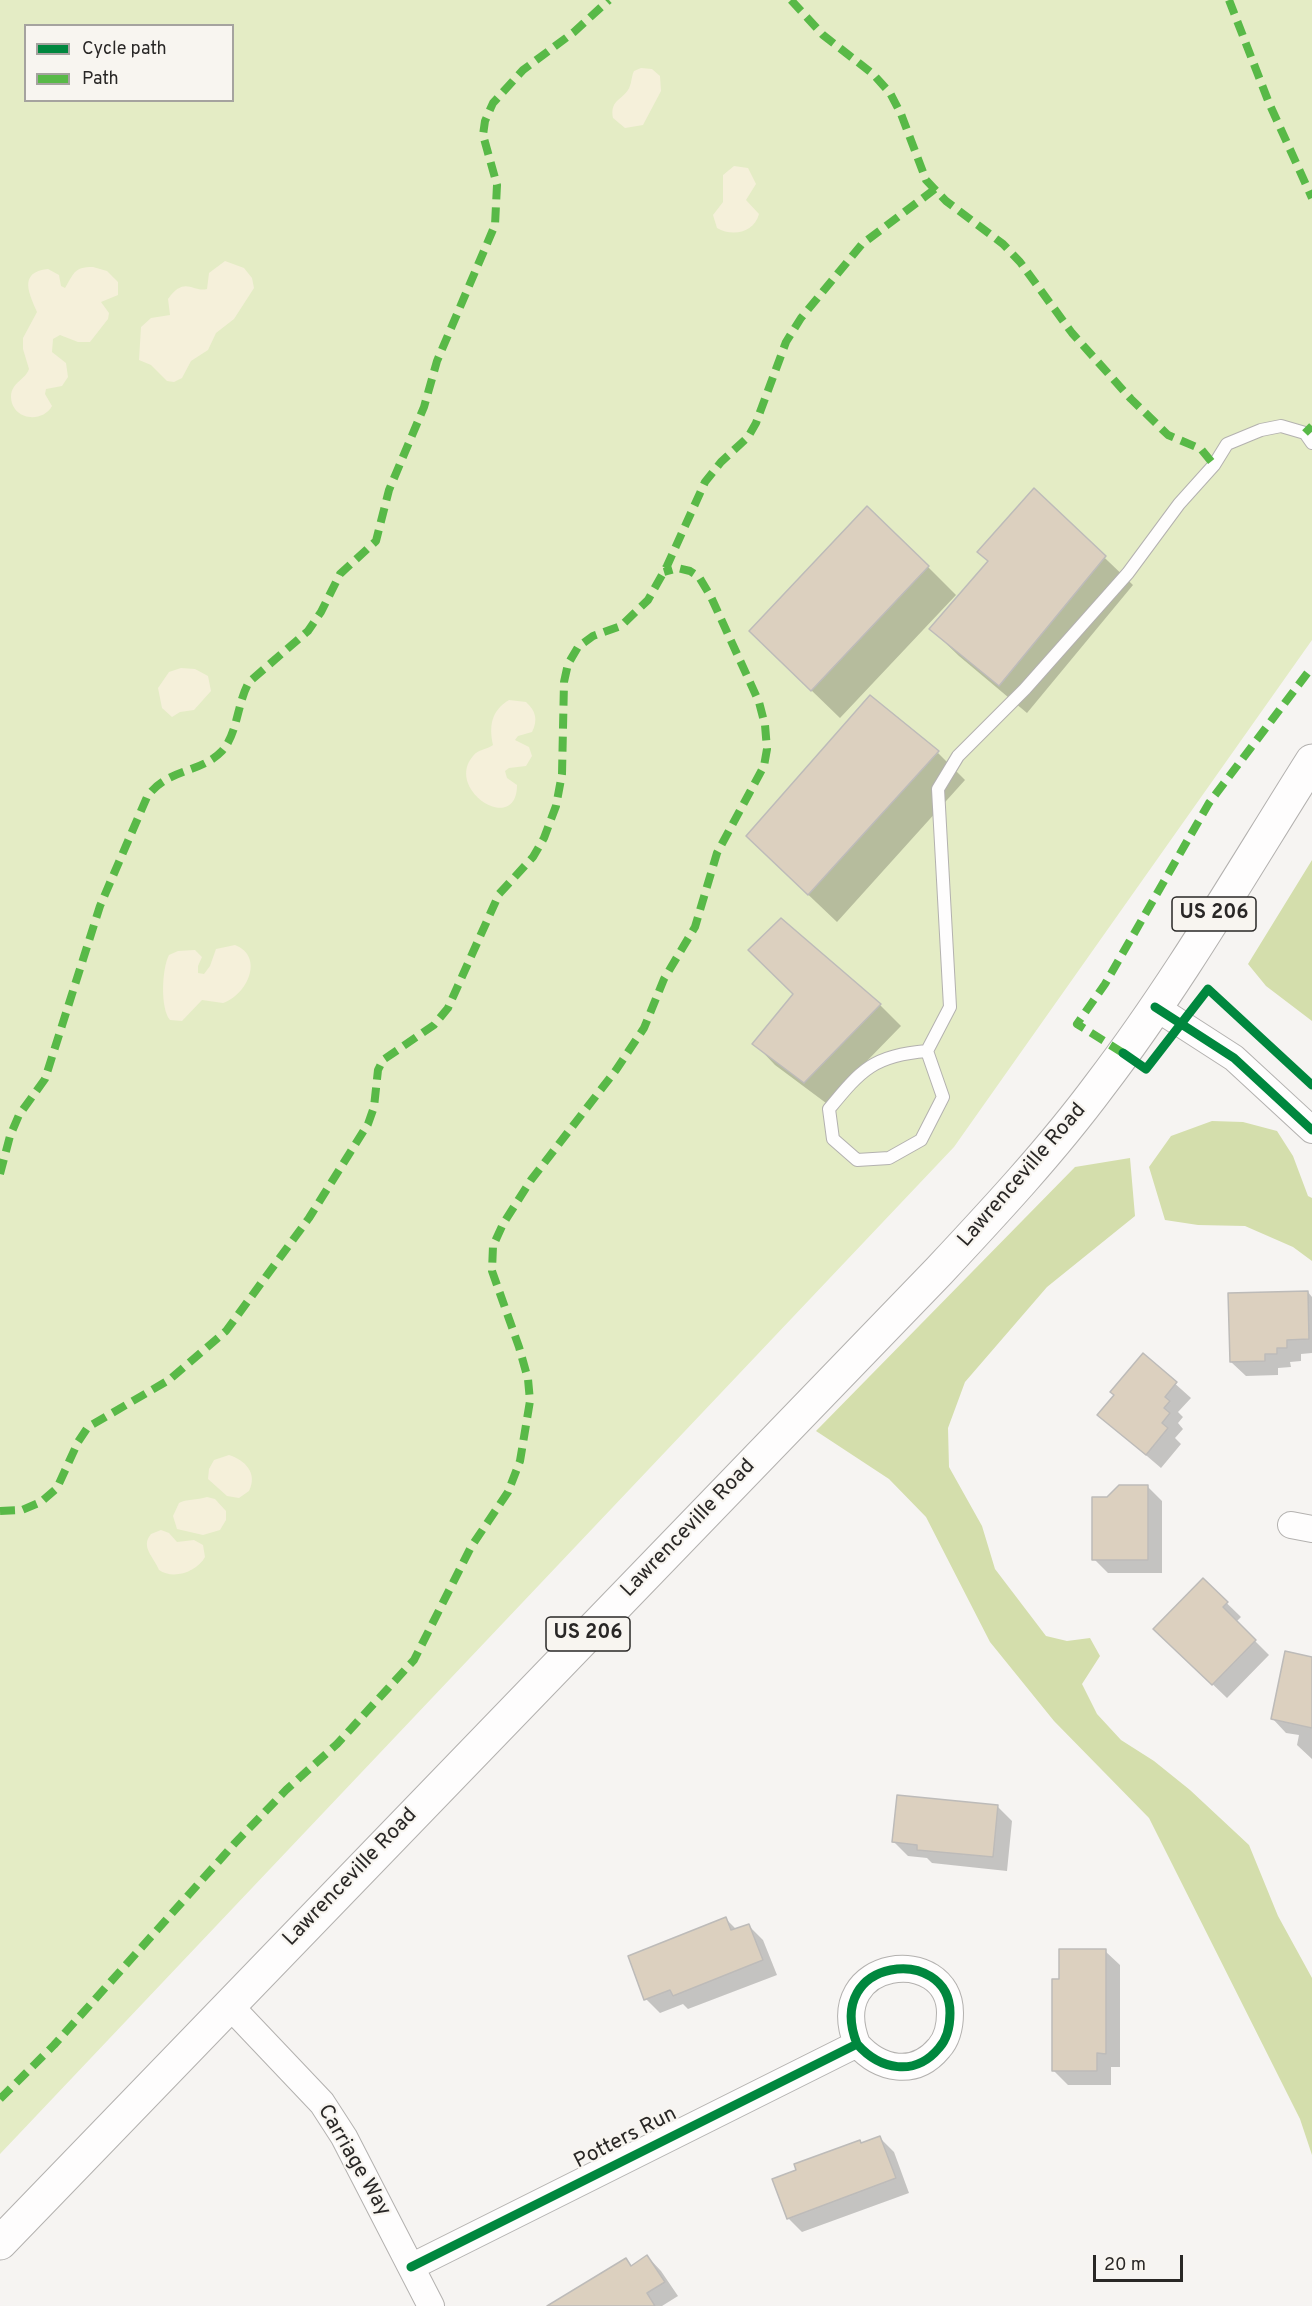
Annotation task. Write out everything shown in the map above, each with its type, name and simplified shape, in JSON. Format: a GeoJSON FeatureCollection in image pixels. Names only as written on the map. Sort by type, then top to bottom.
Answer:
{"type":"FeatureCollection","features":[{"type":"Feature","properties":{"kind":"highway","name":"Lawrenceville Road"},"geometry":{"type":"LineString","coordinates":[[0,2243],[961,1247],[1035,1167],[1101,1085],[1155,1007],[1312,761]]}},
{"type":"Feature","properties":{"kind":"street"},"geometry":{"type":"LineString","coordinates":[[1155,1007],[1234,1058],[1312,1130]]}},
{"type":"Feature","properties":{"kind":"street","name":"Carriage Way"},"geometry":{"type":"LineString","coordinates":[[229,2005],[322,2103],[344,2137],[431,2306]]}},
{"type":"Feature","properties":{"kind":"street","name":"Potters Run"},"geometry":{"type":"LineString","coordinates":[[411,2267],[857,2044]]}},
{"type":"Feature","properties":{"kind":"lane"},"geometry":{"type":"LineString","coordinates":[[927,1051],[896,1054],[857,1075],[829,1109],[833,1139],[857,1160],[889,1158],[921,1140],[944,1097],[927,1051],[950,1007],[938,789],[958,756],[1025,689],[1128,573],[1179,504],[1214,465],[1227,444],[1261,430],[1281,426],[1305,433],[1312,443]]}},
{"type":"Feature","properties":{"kind":"green space"},"geometry":{"type":"Polygon","coordinates":[[[0,0],[1312,0],[1312,640],[954,1147],[0,2154],[0,0]]]}},
{"type":"Feature","properties":{"kind":"green space"},"geometry":{"type":"Polygon","coordinates":[[[1312,860],[1312,1021],[1266,986],[1248,964],[1312,860]]]}},
{"type":"Feature","properties":{"kind":"green space"},"geometry":{"type":"Polygon","coordinates":[[[1212,1121],[1243,1122],[1277,1131],[1293,1156],[1308,1196],[1312,1198],[1312,1261],[1293,1247],[1245,1226],[1198,1225],[1165,1220],[1149,1167],[1171,1136],[1212,1121]]]}},
{"type":"Feature","properties":{"kind":"green space"},"geometry":{"type":"Polygon","coordinates":[[[1130,1158],[1135,1216],[1047,1287],[965,1382],[948,1428],[949,1467],[982,1526],[995,1569],[1046,1636],[1067,1641],[1090,1638],[1100,1656],[1082,1684],[1097,1714],[1121,1740],[1154,1761],[1190,1790],[1249,1845],[1278,1916],[1312,1978],[1312,2155],[1300,2119],[1149,1818],[1054,1721],[990,1642],[926,1517],[889,1479],[816,1431],[1075,1167],[1130,1158]]]}},
{"type":"Feature","properties":{"kind":"sand"},"geometry":{"type":"Polygon","coordinates":[[[641,68],[652,69],[660,76],[661,91],[643,125],[625,128],[613,118],[613,108],[628,90],[634,71],[641,68]]]}},
{"type":"Feature","properties":{"kind":"sand"},"geometry":{"type":"Polygon","coordinates":[[[734,166],[748,168],[756,184],[746,200],[759,214],[752,225],[736,233],[717,228],[713,215],[723,202],[723,175],[734,166]]]}},
{"type":"Feature","properties":{"kind":"sand"},"geometry":{"type":"Polygon","coordinates":[[[225,261],[244,268],[252,278],[254,288],[234,319],[216,333],[208,350],[191,361],[182,378],[174,382],[167,381],[151,365],[139,360],[141,327],[151,318],[170,315],[168,299],[179,288],[184,286],[207,289],[209,273],[225,261]]]}},
{"type":"Feature","properties":{"kind":"sand"},"geometry":{"type":"Polygon","coordinates":[[[93,267],[107,271],[118,282],[118,295],[101,302],[109,313],[108,319],[90,342],[78,342],[60,335],[53,339],[52,352],[66,363],[68,377],[62,386],[46,389],[45,394],[52,406],[47,412],[35,417],[21,414],[12,404],[11,396],[16,384],[29,369],[23,349],[23,338],[37,312],[29,292],[29,279],[38,271],[48,269],[59,275],[61,286],[65,288],[78,270],[93,267]]]}},
{"type":"Feature","properties":{"kind":"sand"},"geometry":{"type":"Polygon","coordinates":[[[181,668],[195,669],[208,676],[211,691],[194,710],[180,712],[172,717],[162,708],[158,688],[169,672],[181,668]]]}},
{"type":"Feature","properties":{"kind":"sand"},"geometry":{"type":"Polygon","coordinates":[[[509,700],[526,702],[534,712],[535,724],[532,732],[518,736],[515,740],[529,747],[532,756],[526,766],[509,768],[505,771],[507,778],[517,785],[514,800],[506,807],[495,807],[474,794],[468,782],[467,769],[475,754],[493,745],[491,732],[495,714],[509,700]]]}},
{"type":"Feature","properties":{"kind":"sand"},"geometry":{"type":"Polygon","coordinates":[[[235,945],[244,951],[251,967],[249,976],[239,992],[232,999],[223,1003],[202,1000],[182,1021],[170,1020],[163,998],[165,969],[169,955],[178,951],[195,950],[202,957],[198,973],[204,974],[210,966],[216,949],[235,945]]]}},
{"type":"Feature","properties":{"kind":"sand"},"geometry":{"type":"Polygon","coordinates":[[[229,1455],[245,1464],[251,1473],[249,1491],[239,1498],[227,1496],[208,1479],[209,1469],[214,1460],[229,1455]]]}},
{"type":"Feature","properties":{"kind":"sand"},"geometry":{"type":"Polygon","coordinates":[[[207,1497],[215,1499],[226,1511],[226,1520],[220,1530],[203,1535],[177,1529],[173,1516],[179,1503],[207,1497]]]}},
{"type":"Feature","properties":{"kind":"sand"},"geometry":{"type":"Polygon","coordinates":[[[161,1530],[169,1533],[177,1542],[194,1540],[203,1545],[205,1557],[196,1567],[184,1573],[171,1574],[159,1570],[147,1548],[147,1543],[151,1534],[161,1530]]]}},
{"type":"Feature","properties":{"kind":"building"},"geometry":{"type":"Polygon","coordinates":[[[1034,488],[1106,556],[999,686],[929,629],[988,561],[977,552],[1034,488]]]}},
{"type":"Feature","properties":{"kind":"building"},"geometry":{"type":"Polygon","coordinates":[[[867,506],[929,566],[811,691],[749,631],[867,506]]]}},
{"type":"Feature","properties":{"kind":"building"},"geometry":{"type":"Polygon","coordinates":[[[870,695],[939,751],[808,895],[746,836],[870,695]]]}},
{"type":"Feature","properties":{"kind":"building"},"geometry":{"type":"Polygon","coordinates":[[[781,918],[881,1004],[804,1083],[752,1044],[793,994],[748,950],[781,918]]]}},
{"type":"Feature","properties":{"kind":"building"},"geometry":{"type":"Polygon","coordinates":[[[1308,1291],[1309,1339],[1287,1340],[1287,1348],[1277,1348],[1277,1354],[1265,1354],[1265,1361],[1230,1362],[1228,1293],[1308,1291]]]}},
{"type":"Feature","properties":{"kind":"building"},"geometry":{"type":"Polygon","coordinates":[[[1143,1353],[1177,1382],[1165,1397],[1170,1401],[1164,1408],[1170,1413],[1162,1423],[1168,1428],[1146,1455],[1097,1415],[1114,1395],[1110,1392],[1143,1353]]]}},
{"type":"Feature","properties":{"kind":"building"},"geometry":{"type":"Polygon","coordinates":[[[1119,1485],[1148,1485],[1148,1560],[1092,1560],[1092,1497],[1107,1497],[1119,1485]]]}},
{"type":"Feature","properties":{"kind":"building"},"geometry":{"type":"Polygon","coordinates":[[[1203,1578],[1228,1602],[1223,1607],[1256,1640],[1212,1685],[1153,1629],[1203,1578]]]}},
{"type":"Feature","properties":{"kind":"building"},"geometry":{"type":"Polygon","coordinates":[[[1285,1651],[1312,1657],[1312,1728],[1271,1719],[1285,1651]]]}},
{"type":"Feature","properties":{"kind":"building"},"geometry":{"type":"Polygon","coordinates":[[[897,1795],[998,1805],[993,1857],[917,1850],[917,1845],[892,1842],[897,1795]]]}},
{"type":"Feature","properties":{"kind":"building"},"geometry":{"type":"Polygon","coordinates":[[[726,1917],[731,1930],[749,1924],[763,1960],[673,1996],[670,1990],[644,2000],[628,1956],[726,1917]]]}},
{"type":"Feature","properties":{"kind":"building"},"geometry":{"type":"Polygon","coordinates":[[[1059,1949],[1106,1949],[1106,2054],[1097,2053],[1097,2071],[1052,2071],[1052,1979],[1059,1979],[1059,1949]]]}},
{"type":"Feature","properties":{"kind":"building"},"geometry":{"type":"Polygon","coordinates":[[[880,2136],[896,2178],[787,2219],[772,2179],[796,2170],[794,2164],[860,2140],[861,2143],[880,2136]]]}},
{"type":"Feature","properties":{"kind":"building"},"geometry":{"type":"Polygon","coordinates":[[[647,2255],[665,2282],[647,2293],[655,2306],[547,2306],[626,2258],[631,2266],[647,2255]]]}},
{"type":"Feature","properties":{"kind":"marked path"},"geometry":{"type":"LineString","coordinates":[[0,1174],[10,1136],[19,1115],[45,1079],[100,906],[147,797],[164,781],[204,764],[222,751],[231,736],[249,682],[308,631],[321,612],[340,574],[376,541],[389,490],[424,407],[437,361],[495,225],[497,185],[483,135],[485,121],[493,103],[523,70],[574,32],[609,0]]}},
{"type":"Feature","properties":{"kind":"marked path"},"geometry":{"type":"LineString","coordinates":[[791,0],[823,35],[873,74],[890,93],[901,114],[926,180],[946,201],[1003,244],[1020,262],[1072,333],[1131,399],[1168,435],[1201,449],[1214,465]]}},
{"type":"Feature","properties":{"kind":"marked path"},"geometry":{"type":"LineString","coordinates":[[1229,0],[1269,103],[1312,198]]}},
{"type":"Feature","properties":{"kind":"marked path"},"geometry":{"type":"LineString","coordinates":[[0,1511],[22,1510],[41,1502],[57,1488],[78,1442],[88,1427],[169,1380],[226,1331],[309,1218],[368,1124],[374,1107],[378,1070],[383,1060],[434,1025],[448,1008],[499,894],[533,857],[544,838],[556,806],[562,774],[564,682],[568,664],[578,647],[593,636],[621,626],[648,600],[667,566],[705,482],[721,462],[748,437],[756,423],[786,342],[801,318],[862,244],[935,189]]}},
{"type":"Feature","properties":{"kind":"marked path"},"geometry":{"type":"LineString","coordinates":[[1305,433],[1312,426]]}},
{"type":"Feature","properties":{"kind":"marked path"},"geometry":{"type":"LineString","coordinates":[[0,2099],[54,2045],[235,1843],[286,1790],[337,1744],[414,1660],[471,1547],[508,1492],[520,1461],[530,1401],[528,1379],[519,1347],[492,1271],[493,1246],[503,1224],[531,1180],[616,1070],[644,1028],[664,979],[695,927],[717,853],[764,766],[767,749],[765,725],[759,702],[711,597],[699,577],[690,571],[678,568],[664,572]]}},
{"type":"Feature","properties":{"kind":"marked path"},"geometry":{"type":"LineString","coordinates":[[1123,1053],[1077,1024],[1105,984],[1209,803],[1312,667]]}},
{"type":"Feature","properties":{"kind":"cycle path"},"geometry":{"type":"LineString","coordinates":[[1123,1053],[1146,1069],[1208,989],[1312,1085]]}},
{"type":"Feature","properties":{"kind":"cycle path"},"geometry":{"type":"LineString","coordinates":[[1155,1007],[1234,1058],[1312,1130]]}},
{"type":"Feature","properties":{"kind":"cycle path"},"geometry":{"type":"LineString","coordinates":[[411,2267],[857,2044],[876,2060],[887,2064],[898,2067],[919,2063],[930,2057],[946,2036],[950,2013],[945,1991],[931,1976],[912,1970],[891,1970],[871,1978],[857,1993],[851,2015],[857,2044]]}}]}
